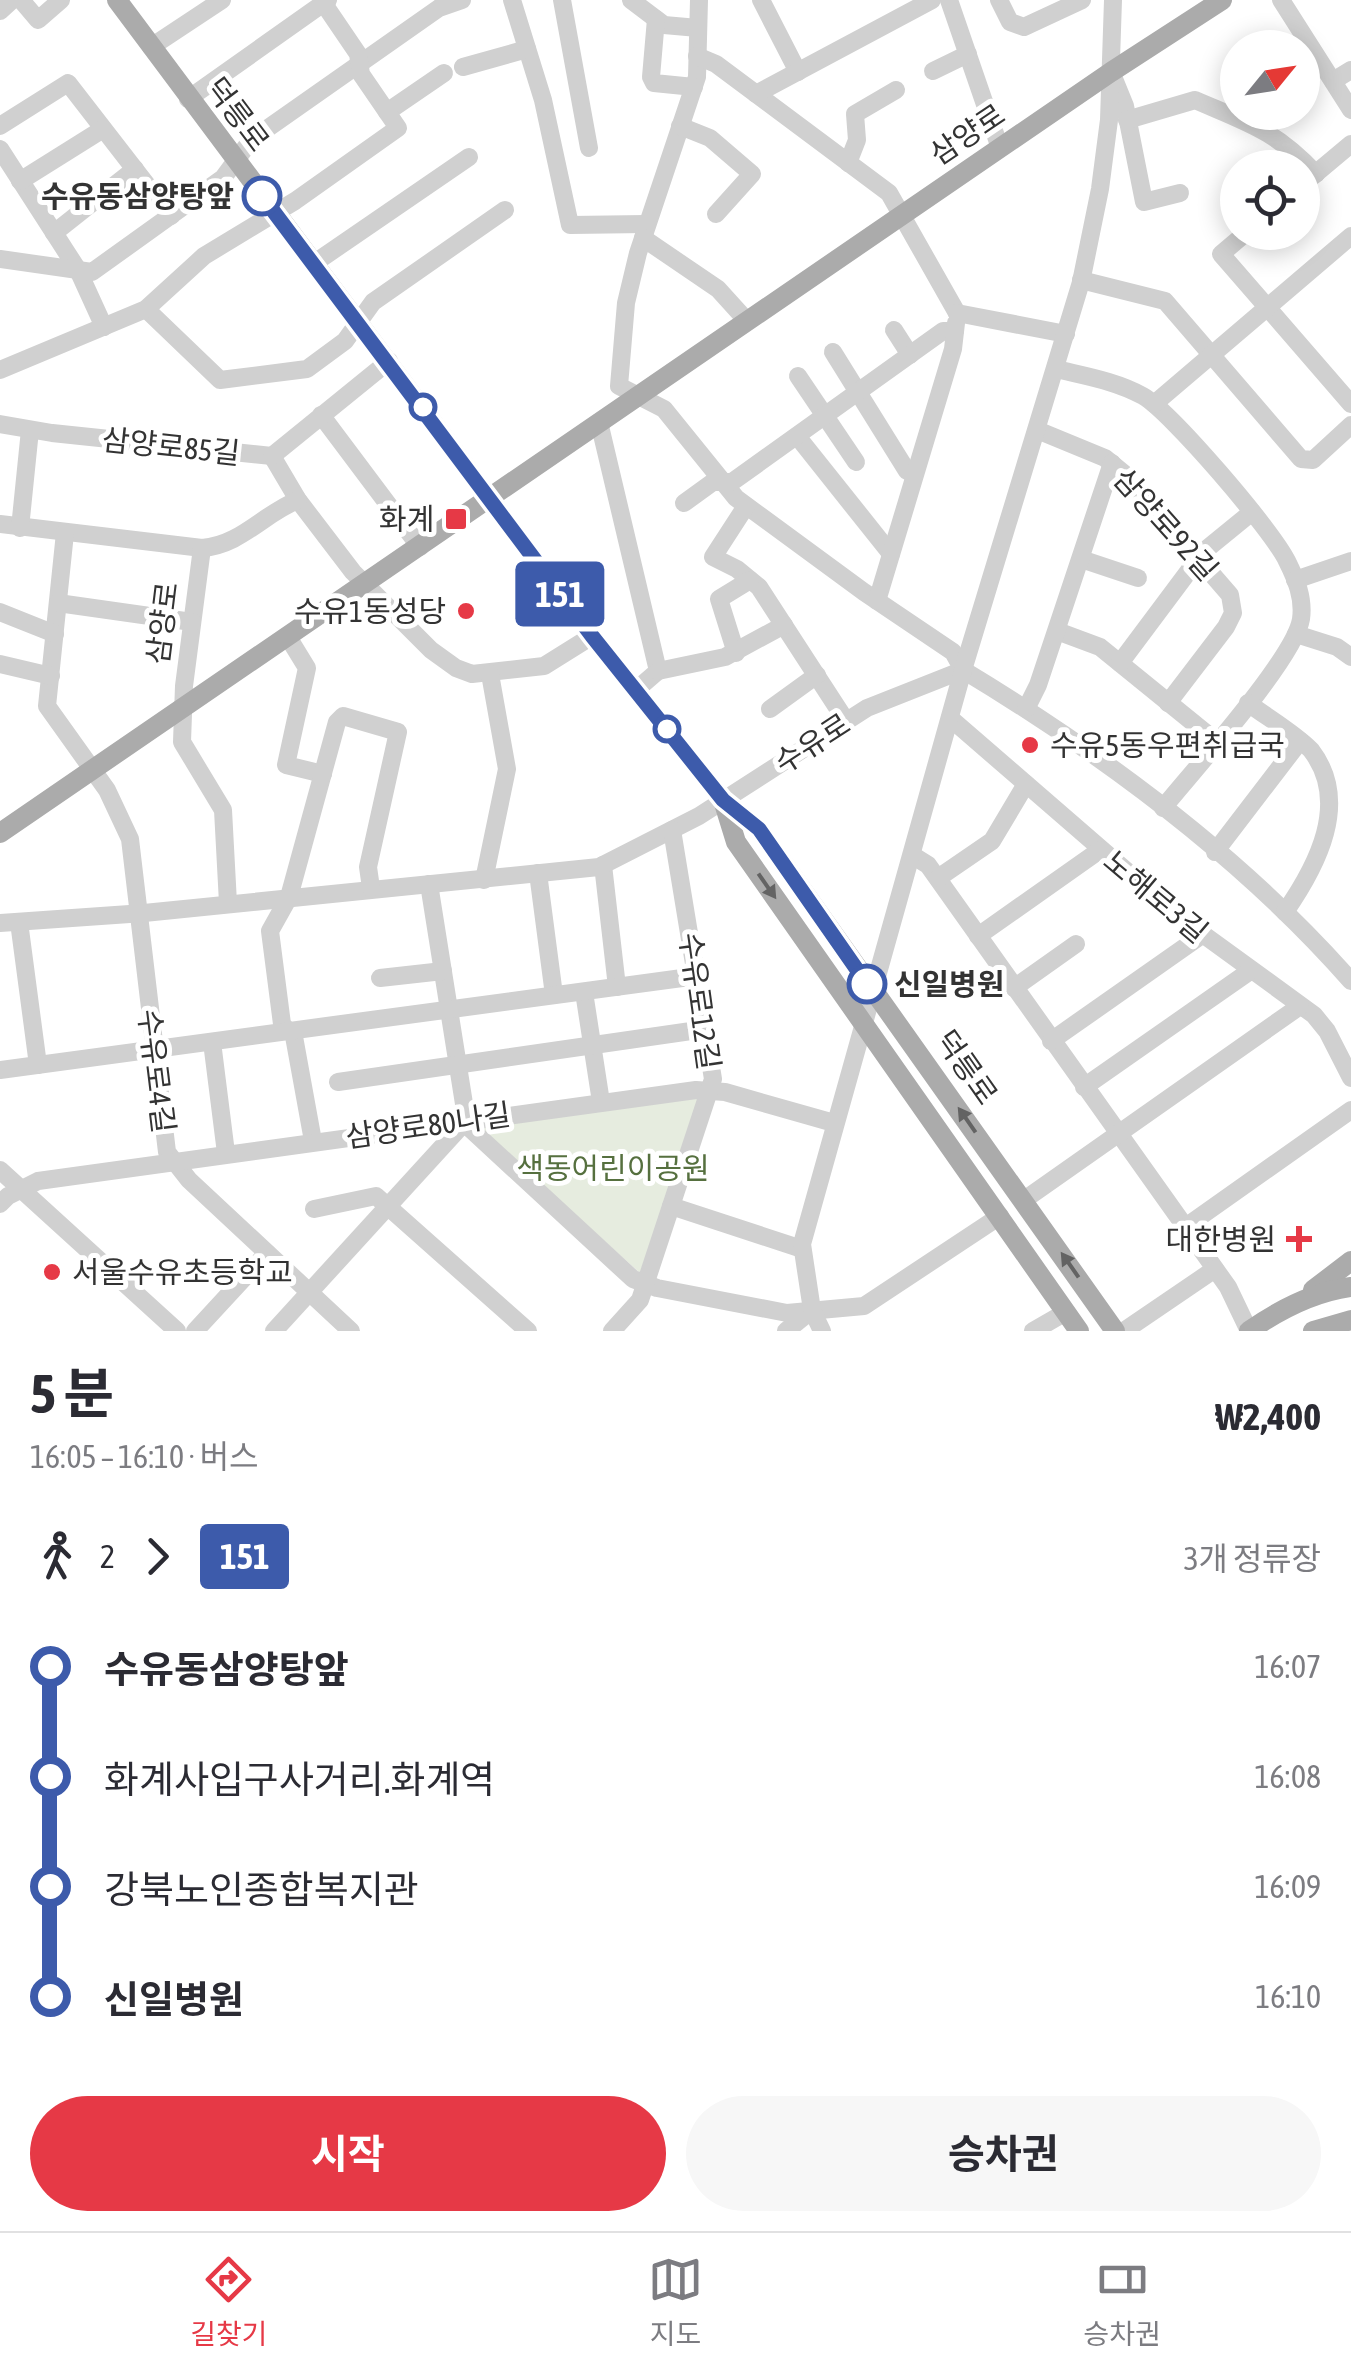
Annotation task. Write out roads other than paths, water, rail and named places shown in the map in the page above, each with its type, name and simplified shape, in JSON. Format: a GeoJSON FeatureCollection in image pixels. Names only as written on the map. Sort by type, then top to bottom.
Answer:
{"type":"FeatureCollection","features":[{"type":"Feature","properties":{"kind":"main road","name":"덕릉로"},"geometry":{"type":"LineString","coordinates":[[117,0],[592,636],[723,800],[759,829],[1000,1216],[1079,1331]]}},
{"type":"Feature","properties":{"kind":"main road","name":"삼양로"},"geometry":{"type":"LineString","coordinates":[[0,834],[1210,3]]}},
{"type":"Feature","properties":{"kind":"main road","name":"덕릉로"},"geometry":{"type":"LineString","coordinates":[[723,800],[736,842],[1024,1200],[1115,1331]]}},
{"type":"Feature","properties":{"kind":"main road"},"geometry":{"type":"LineString","coordinates":[[1294,1305],[1351,1261]]}},
{"type":"Feature","properties":{"kind":"main road"},"geometry":{"type":"LineString","coordinates":[[1249,1331],[1279,1311],[1351,1287]]}},
{"type":"Feature","properties":{"kind":"main road"},"geometry":{"type":"LineString","coordinates":[[1313,1331],[1351,1320]]}},
{"type":"Feature","properties":{"kind":"street"},"geometry":{"type":"LineString","coordinates":[[0,12],[12,0]]}},
{"type":"Feature","properties":{"kind":"street"},"geometry":{"type":"LineString","coordinates":[[21,0],[38,20],[62,0]]}},
{"type":"Feature","properties":{"kind":"street"},"geometry":{"type":"LineString","coordinates":[[151,47],[197,7],[222,0]]}},
{"type":"Feature","properties":{"kind":"street"},"geometry":{"type":"LineString","coordinates":[[0,259],[92,272],[223,178],[251,140],[439,8],[462,0]]}},
{"type":"Feature","properties":{"kind":"street"},"geometry":{"type":"LineString","coordinates":[[512,0],[544,100],[570,225],[644,231],[718,288],[747,320]]}},
{"type":"Feature","properties":{"kind":"street"},"geometry":{"type":"LineString","coordinates":[[562,0],[588,148]]}},
{"type":"Feature","properties":{"kind":"street"},"geometry":{"type":"LineString","coordinates":[[631,0],[664,25],[698,28]]}},
{"type":"Feature","properties":{"kind":"street"},"geometry":{"type":"LineString","coordinates":[[699,0],[694,87],[644,231],[626,304],[619,386],[664,409],[746,506],[953,652],[962,670],[1026,708],[1163,808],[1347,970]]}},
{"type":"Feature","properties":{"kind":"street"},"geometry":{"type":"LineString","coordinates":[[761,0],[798,72]]}},
{"type":"Feature","properties":{"kind":"street"},"geometry":{"type":"LineString","coordinates":[[756,94],[932,0]]}},
{"type":"Feature","properties":{"kind":"street"},"geometry":{"type":"LineString","coordinates":[[949,0],[1000,148]]}},
{"type":"Feature","properties":{"kind":"street"},"geometry":{"type":"LineString","coordinates":[[999,0],[1010,22],[1024,28],[1082,0]]}},
{"type":"Feature","properties":{"kind":"street"},"geometry":{"type":"LineString","coordinates":[[822,1331],[812,1310],[802,1249],[962,670],[1081,280],[1100,189],[1112,72],[1113,0]]}},
{"type":"Feature","properties":{"kind":"street"},"geometry":{"type":"LineString","coordinates":[[1281,0],[1351,110]]}},
{"type":"Feature","properties":{"kind":"street"},"geometry":{"type":"LineString","coordinates":[[0,370],[146,309],[204,256],[398,128],[361,74],[358,54],[326,2],[188,99]]}},
{"type":"Feature","properties":{"kind":"street"},"geometry":{"type":"LineString","coordinates":[[656,19],[651,77],[654,83],[694,87]]}},
{"type":"Feature","properties":{"kind":"street"},"geometry":{"type":"LineString","coordinates":[[463,67],[527,49]]}},
{"type":"Feature","properties":{"kind":"street"},"geometry":{"type":"LineString","coordinates":[[933,71],[968,54]]}},
{"type":"Feature","properties":{"kind":"street"},"geometry":{"type":"LineString","coordinates":[[697,56],[716,64],[890,194],[956,322],[877,601]]}},
{"type":"Feature","properties":{"kind":"street"},"geometry":{"type":"LineString","coordinates":[[1333,81],[1351,70]]}},
{"type":"Feature","properties":{"kind":"street"},"geometry":{"type":"LineString","coordinates":[[1112,72],[1128,120],[1144,202],[1180,193]]}},
{"type":"Feature","properties":{"kind":"street"},"geometry":{"type":"LineString","coordinates":[[387,112],[444,73]]}},
{"type":"Feature","properties":{"kind":"street"},"geometry":{"type":"LineString","coordinates":[[0,126],[68,83],[171,216]]}},
{"type":"Feature","properties":{"kind":"street"},"geometry":{"type":"LineString","coordinates":[[848,163],[858,140],[855,114],[896,90]]}},
{"type":"Feature","properties":{"kind":"street"},"geometry":{"type":"LineString","coordinates":[[1128,120],[1195,100],[1266,130],[1291,150]]}},
{"type":"Feature","properties":{"kind":"street"},"geometry":{"type":"LineString","coordinates":[[680,126],[710,138],[752,174],[716,214]]}},
{"type":"Feature","properties":{"kind":"street"},"geometry":{"type":"LineString","coordinates":[[20,181],[103,130]]}},
{"type":"Feature","properties":{"kind":"street"},"geometry":{"type":"LineString","coordinates":[[1320,171],[1351,144]]}},
{"type":"Feature","properties":{"kind":"street"},"geometry":{"type":"LineString","coordinates":[[0,149],[78,270],[104,327]]}},
{"type":"Feature","properties":{"kind":"street"},"geometry":{"type":"LineString","coordinates":[[313,264],[469,156]]}},
{"type":"Feature","properties":{"kind":"street"},"geometry":{"type":"LineString","coordinates":[[54,233],[134,169]]}},
{"type":"Feature","properties":{"kind":"street"},"geometry":{"type":"LineString","coordinates":[[146,309],[220,380],[307,369],[346,341],[373,302],[505,210]]}},
{"type":"Feature","properties":{"kind":"street"},"geometry":{"type":"LineString","coordinates":[[1154,404],[1351,236]]}},
{"type":"Feature","properties":{"kind":"street"},"geometry":{"type":"LineString","coordinates":[[1226,250],[1221,254],[1351,404]]}},
{"type":"Feature","properties":{"kind":"street"},"geometry":{"type":"LineString","coordinates":[[1081,280],[1166,301],[1301,460],[1313,460],[1351,425]]}},
{"type":"Feature","properties":{"kind":"street"},"geometry":{"type":"LineString","coordinates":[[684,503],[713,482],[732,482],[956,322],[1066,334]]}},
{"type":"Feature","properties":{"kind":"street"},"geometry":{"type":"LineString","coordinates":[[894,330],[910,355]]}},
{"type":"Feature","properties":{"kind":"street"},"geometry":{"type":"LineString","coordinates":[[833,352],[906,470],[915,473]]}},
{"type":"Feature","properties":{"kind":"street"},"geometry":{"type":"LineString","coordinates":[[272,456],[388,361]]}},
{"type":"Feature","properties":{"kind":"street"},"geometry":{"type":"LineString","coordinates":[[1056,370],[1115,384],[1154,404],[1252,512],[1286,558],[1302,596],[1296,634],[1248,703],[1163,808]]}},
{"type":"Feature","properties":{"kind":"street"},"geometry":{"type":"LineString","coordinates":[[798,376],[856,462]]}},
{"type":"Feature","properties":{"kind":"street"},"geometry":{"type":"LineString","coordinates":[[322,415],[420,547]]}},
{"type":"Feature","properties":{"kind":"street"},"geometry":{"type":"LineString","coordinates":[[599,422],[658,671]]}},
{"type":"Feature","properties":{"kind":"street","name":"삼양로85길"},"geometry":{"type":"LineString","coordinates":[[0,424],[272,456],[298,500],[353,572],[368,584]]}},
{"type":"Feature","properties":{"kind":"street"},"geometry":{"type":"LineString","coordinates":[[20,528],[30,430]]}},
{"type":"Feature","properties":{"kind":"street","name":"삼양로92길"},"geometry":{"type":"LineString","coordinates":[[1037,430],[1112,464],[1127,476],[1230,595],[1233,613],[1226,628],[1168,702]]}},
{"type":"Feature","properties":{"kind":"street"},"geometry":{"type":"LineString","coordinates":[[797,436],[890,554]]}},
{"type":"Feature","properties":{"kind":"street"},"geometry":{"type":"LineString","coordinates":[[1026,708],[1038,685],[1112,464]]}},
{"type":"Feature","properties":{"kind":"street"},"geometry":{"type":"LineString","coordinates":[[0,524],[202,548],[223,546],[298,500]]}},
{"type":"Feature","properties":{"kind":"street"},"geometry":{"type":"LineString","coordinates":[[746,506],[713,557],[759,588],[846,721]]}},
{"type":"Feature","properties":{"kind":"street"},"geometry":{"type":"LineString","coordinates":[[1120,664],[1199,558],[1252,512]]}},
{"type":"Feature","properties":{"kind":"street"},"geometry":{"type":"LineString","coordinates":[[66,532],[48,706],[107,790],[130,839],[138,913]]}},
{"type":"Feature","properties":{"kind":"street","name":"삼양로"},"geometry":{"type":"LineString","coordinates":[[202,548],[182,742],[223,810],[228,904]]}},
{"type":"Feature","properties":{"kind":"street"},"geometry":{"type":"LineString","coordinates":[[1081,559],[1138,578]]}},
{"type":"Feature","properties":{"kind":"street"},"geometry":{"type":"LineString","coordinates":[[1295,580],[1351,561]]}},
{"type":"Feature","properties":{"kind":"street"},"geometry":{"type":"LineString","coordinates":[[736,653],[719,599],[750,580]]}},
{"type":"Feature","properties":{"kind":"street"},"geometry":{"type":"LineString","coordinates":[[368,584],[431,650],[472,674],[544,666],[592,636]]}},
{"type":"Feature","properties":{"kind":"street"},"geometry":{"type":"LineString","coordinates":[[58,602],[192,622]]}},
{"type":"Feature","properties":{"kind":"street"},"geometry":{"type":"LineString","coordinates":[[0,612],[55,634]]}},
{"type":"Feature","properties":{"kind":"street"},"geometry":{"type":"LineString","coordinates":[[636,690],[658,671],[736,653],[784,626]]}},
{"type":"Feature","properties":{"kind":"street"},"geometry":{"type":"LineString","coordinates":[[1056,631],[1100,647],[1217,742]]}},
{"type":"Feature","properties":{"kind":"street"},"geometry":{"type":"LineString","coordinates":[[1296,634],[1351,657]]}},
{"type":"Feature","properties":{"kind":"street"},"geometry":{"type":"LineString","coordinates":[[288,637],[307,668],[286,765],[323,774]]}},
{"type":"Feature","properties":{"kind":"street"},"geometry":{"type":"LineString","coordinates":[[0,664],[51,676]]}},
{"type":"Feature","properties":{"kind":"street","name":"수유로"},"geometry":{"type":"LineString","coordinates":[[38,1065],[10,922],[484,880],[603,865],[723,800],[867,708],[962,670]]}},
{"type":"Feature","properties":{"kind":"street"},"geometry":{"type":"LineString","coordinates":[[484,880],[508,770],[490,674]]}},
{"type":"Feature","properties":{"kind":"street"},"geometry":{"type":"LineString","coordinates":[[770,709],[817,675]]}},
{"type":"Feature","properties":{"kind":"street"},"geometry":{"type":"LineString","coordinates":[[1248,703],[1300,740],[1320,761],[1329,782],[1329,839],[1316,867],[1285,912]]}},
{"type":"Feature","properties":{"kind":"street"},"geometry":{"type":"LineString","coordinates":[[313,1141],[291,1031],[282,1024],[270,931],[288,897],[337,722],[343,716],[398,732],[368,867],[371,888]]}},
{"type":"Feature","properties":{"kind":"street","name":"노해로3길"},"geometry":{"type":"LineString","coordinates":[[950,718],[1202,935],[1314,1015],[1327,1031],[1351,1078]]}},
{"type":"Feature","properties":{"kind":"street"},"geometry":{"type":"LineString","coordinates":[[1215,852],[1300,740]]}},
{"type":"Feature","properties":{"kind":"street"},"geometry":{"type":"LineString","coordinates":[[938,878],[992,840],[1026,784]]}},
{"type":"Feature","properties":{"kind":"street","name":"수유로12길"},"geometry":{"type":"LineString","coordinates":[[612,1331],[640,1300],[714,1078],[672,830]]}},
{"type":"Feature","properties":{"kind":"street"},"geometry":{"type":"LineString","coordinates":[[978,936],[1100,850]]}},
{"type":"Feature","properties":{"kind":"street"},"geometry":{"type":"LineString","coordinates":[[912,855],[928,865],[938,878],[1228,1287],[1249,1331]]}},
{"type":"Feature","properties":{"kind":"street"},"geometry":{"type":"LineString","coordinates":[[603,865],[617,987]]}},
{"type":"Feature","properties":{"kind":"street"},"geometry":{"type":"LineString","coordinates":[[538,873],[554,996]]}},
{"type":"Feature","properties":{"kind":"street"},"geometry":{"type":"LineString","coordinates":[[429,884],[464,1122],[633,1278],[787,1313],[864,1306],[1000,1216]]}},
{"type":"Feature","properties":{"kind":"street","name":"수유로4길"},"geometry":{"type":"LineString","coordinates":[[138,913],[167,1152],[189,1180],[351,1331]]}},
{"type":"Feature","properties":{"kind":"street"},"geometry":{"type":"LineString","coordinates":[[1052,1041],[1202,935]]}},
{"type":"Feature","properties":{"kind":"street"},"geometry":{"type":"LineString","coordinates":[[1014,988],[1076,944]]}},
{"type":"Feature","properties":{"kind":"street"},"geometry":{"type":"LineString","coordinates":[[380,978],[442,971]]}},
{"type":"Feature","properties":{"kind":"street"},"geometry":{"type":"LineString","coordinates":[[1084,1087],[1250,972]]}},
{"type":"Feature","properties":{"kind":"street"},"geometry":{"type":"LineString","coordinates":[[0,1070],[697,976]]}},
{"type":"Feature","properties":{"kind":"street"},"geometry":{"type":"LineString","coordinates":[[584,992],[601,1102]]}},
{"type":"Feature","properties":{"kind":"street"},"geometry":{"type":"LineString","coordinates":[[1024,1200],[1300,1006]]}},
{"type":"Feature","properties":{"kind":"street"},"geometry":{"type":"LineString","coordinates":[[338,1082],[705,1030]]}},
{"type":"Feature","properties":{"kind":"street"},"geometry":{"type":"LineString","coordinates":[[212,1042],[226,1154]]}},
{"type":"Feature","properties":{"kind":"street","name":"삼양로80나길"},"geometry":{"type":"LineString","coordinates":[[20,1189],[38,1181],[313,1141],[710,1089],[834,1123]]}},
{"type":"Feature","properties":{"kind":"street"},"geometry":{"type":"LineString","coordinates":[[1184,1228],[1351,1110]]}},
{"type":"Feature","properties":{"kind":"street"},"geometry":{"type":"LineString","coordinates":[[274,1331],[464,1122]]}},
{"type":"Feature","properties":{"kind":"street"},"geometry":{"type":"LineString","coordinates":[[0,1170],[176,1331]]}},
{"type":"Feature","properties":{"kind":"street"},"geometry":{"type":"LineString","coordinates":[[0,1204],[20,1189]]}},
{"type":"Feature","properties":{"kind":"street"},"geometry":{"type":"LineString","coordinates":[[314,1209],[376,1196],[528,1331]]}},
{"type":"Feature","properties":{"kind":"street"},"geometry":{"type":"LineString","coordinates":[[671,1206],[802,1249]]}},
{"type":"Feature","properties":{"kind":"street"},"geometry":{"type":"LineString","coordinates":[[195,1331],[267,1253]]}},
{"type":"Feature","properties":{"kind":"street"},"geometry":{"type":"LineString","coordinates":[[1124,1331],[1214,1269]]}},
{"type":"Feature","properties":{"kind":"street"},"geometry":{"type":"LineString","coordinates":[[786,1331],[812,1310]]}},
{"type":"Feature","properties":{"kind":"street"},"geometry":{"type":"LineString","coordinates":[[1032,1331],[1066,1312]]}},
{"type":"Feature","properties":{"kind":"place","name":"수유동삼양탕앞"},"geometry":{"type":"Point","coordinates":[262,196]}},
{"type":"Feature","properties":{"kind":"place","name":"화계"},"geometry":{"type":"Point","coordinates":[456,519]}},
{"type":"Feature","properties":{"kind":"place","name":"수유1동성당"},"geometry":{"type":"Point","coordinates":[466,611]}},
{"type":"Feature","properties":{"kind":"place","name":"수유5동우편취급국"},"geometry":{"type":"Point","coordinates":[1030,745]}},
{"type":"Feature","properties":{"kind":"place","name":"신일병원"},"geometry":{"type":"Point","coordinates":[867,984]}},
{"type":"Feature","properties":{"kind":"place","name":"대한병원"},"geometry":{"type":"Point","coordinates":[1299,1239]}},
{"type":"Feature","properties":{"kind":"place","name":"서울수유초등학교"},"geometry":{"type":"Point","coordinates":[52,1272]}},
{"type":"Feature","properties":{"kind":"park label","name":"색동어린이공원"},"geometry":{"type":"Point","coordinates":[613,1168]}}]}
